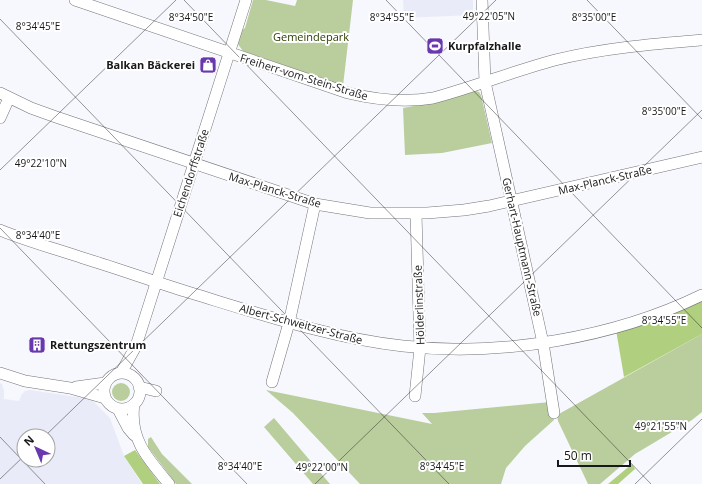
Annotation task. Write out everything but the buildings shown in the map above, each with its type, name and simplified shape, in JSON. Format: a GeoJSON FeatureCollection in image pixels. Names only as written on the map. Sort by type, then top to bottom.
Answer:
{"type":"FeatureCollection","features":[{"type":"Feature","properties":{"kind":"street","name":"Freiherr-vom-Stein-Straße"},"geometry":{"type":"LineString","coordinates":[[75,0],[348,93],[389,101],[414,101],[433,98],[556,60],[613,49],[702,40]]}},
{"type":"Feature","properties":{"kind":"street","name":"Eichendorffstraße"},"geometry":{"type":"LineString","coordinates":[[121,372],[136,346],[246,0]]}},
{"type":"Feature","properties":{"kind":"street","name":"Gerhart-Hauptmann-Straße"},"geometry":{"type":"LineString","coordinates":[[482,0],[485,82],[543,343],[554,413]]}},
{"type":"Feature","properties":{"kind":"street","name":"Max-Planck-Straße"},"geometry":{"type":"LineString","coordinates":[[4,96],[30,108],[315,204],[370,213],[416,214],[464,210],[512,201],[702,157]]}},
{"type":"Feature","properties":{"kind":"street"},"geometry":{"type":"LineString","coordinates":[[0,118],[4,96]]}},
{"type":"Feature","properties":{"kind":"street"},"geometry":{"type":"LineString","coordinates":[[272,382],[289,323],[315,204]]}},
{"type":"Feature","properties":{"kind":"street","name":"Hölderlinstraße"},"geometry":{"type":"LineString","coordinates":[[415,396],[420,348],[416,214]]}},
{"type":"Feature","properties":{"kind":"street","name":"Albert-Schweitzer-Straße"},"geometry":{"type":"LineString","coordinates":[[0,230],[156,282],[289,323],[336,335],[420,348],[494,348],[543,343],[580,337],[672,308],[702,295]]}},
{"type":"Feature","properties":{"kind":"street","name":"Eichendorffstraße"},"geometry":{"type":"LineString","coordinates":[[136,346],[134,371],[137,392],[133,414],[136,437]]}},
{"type":"Feature","properties":{"kind":"street"},"geometry":{"type":"LineString","coordinates":[[121,372],[127,373],[137,392],[129,407],[118,409],[109,403],[105,398],[104,390],[105,384],[111,376],[121,372]]}},
{"type":"Feature","properties":{"kind":"street"},"geometry":{"type":"LineString","coordinates":[[0,373],[25,381],[70,388],[105,398]]}},
{"type":"Feature","properties":{"kind":"street"},"geometry":{"type":"LineString","coordinates":[[70,388],[105,384]]}},
{"type":"Feature","properties":{"kind":"street"},"geometry":{"type":"LineString","coordinates":[[137,392],[155,391]]}},
{"type":"Feature","properties":{"kind":"street","name":"Eichendorffstraße"},"geometry":{"type":"LineString","coordinates":[[118,409],[128,428],[136,437],[144,452],[169,484]]}},
{"type":"Feature","properties":{"kind":"shaded area"},"geometry":{"type":"Polygon","coordinates":[[[403,0],[473,0],[473,15],[404,18],[403,0]]]}},
{"type":"Feature","properties":{"kind":"shaded area"},"geometry":{"type":"Polygon","coordinates":[[[0,383],[2,384],[4,391],[4,399],[19,401],[25,391],[30,390],[91,399],[110,418],[124,456],[142,484],[0,484],[0,383]]]}},
{"type":"Feature","properties":{"kind":"green space","name":"Gemeindepark"},"geometry":{"type":"Polygon","coordinates":[[[253,0],[266,0],[295,6],[297,0],[353,0],[343,86],[243,51],[237,43],[242,30],[245,28],[253,0]]]}},
{"type":"Feature","properties":{"kind":"green space"},"geometry":{"type":"Polygon","coordinates":[[[476,91],[481,95],[492,143],[442,153],[405,155],[403,108],[449,99],[476,91]]]}},
{"type":"Feature","properties":{"kind":"green space"},"geometry":{"type":"Polygon","coordinates":[[[702,300],[702,334],[624,377],[616,330],[660,320],[702,300]]]}},
{"type":"Feature","properties":{"kind":"green space"},"geometry":{"type":"Polygon","coordinates":[[[702,334],[702,412],[692,420],[635,454],[600,484],[588,484],[558,421],[557,415],[702,334]]]}},
{"type":"Feature","properties":{"kind":"green space"},"geometry":{"type":"Polygon","coordinates":[[[117,383],[125,383],[130,388],[128,399],[125,401],[117,401],[112,396],[112,388],[117,383]]]}},
{"type":"Feature","properties":{"kind":"green space"},"geometry":{"type":"Polygon","coordinates":[[[266,390],[432,424],[422,413],[550,402],[554,420],[525,446],[506,468],[501,484],[360,484],[293,413],[266,390]]]}},
{"type":"Feature","properties":{"kind":"green space"},"geometry":{"type":"Polygon","coordinates":[[[274,418],[330,484],[313,484],[264,427],[274,418]]]}},
{"type":"Feature","properties":{"kind":"green space"},"geometry":{"type":"Polygon","coordinates":[[[151,437],[162,454],[192,484],[176,484],[148,447],[148,439],[151,437]]]}},
{"type":"Feature","properties":{"kind":"green space"},"geometry":{"type":"Polygon","coordinates":[[[135,450],[160,484],[143,484],[124,456],[135,450]]]}},
{"type":"Feature","properties":{"kind":"green space"},"geometry":{"type":"Polygon","coordinates":[[[632,464],[635,469],[618,484],[608,484],[632,464]]]}},
{"type":"Feature","properties":{"kind":"place","name":"Kurpfalzhalle"},"geometry":{"type":"Point","coordinates":[435,46]}},
{"type":"Feature","properties":{"kind":"place","name":"Balkan Bäckerei"},"geometry":{"type":"Point","coordinates":[208,65]}},
{"type":"Feature","properties":{"kind":"place","name":"Rettungszentrum"},"geometry":{"type":"Point","coordinates":[37,345]}}]}
